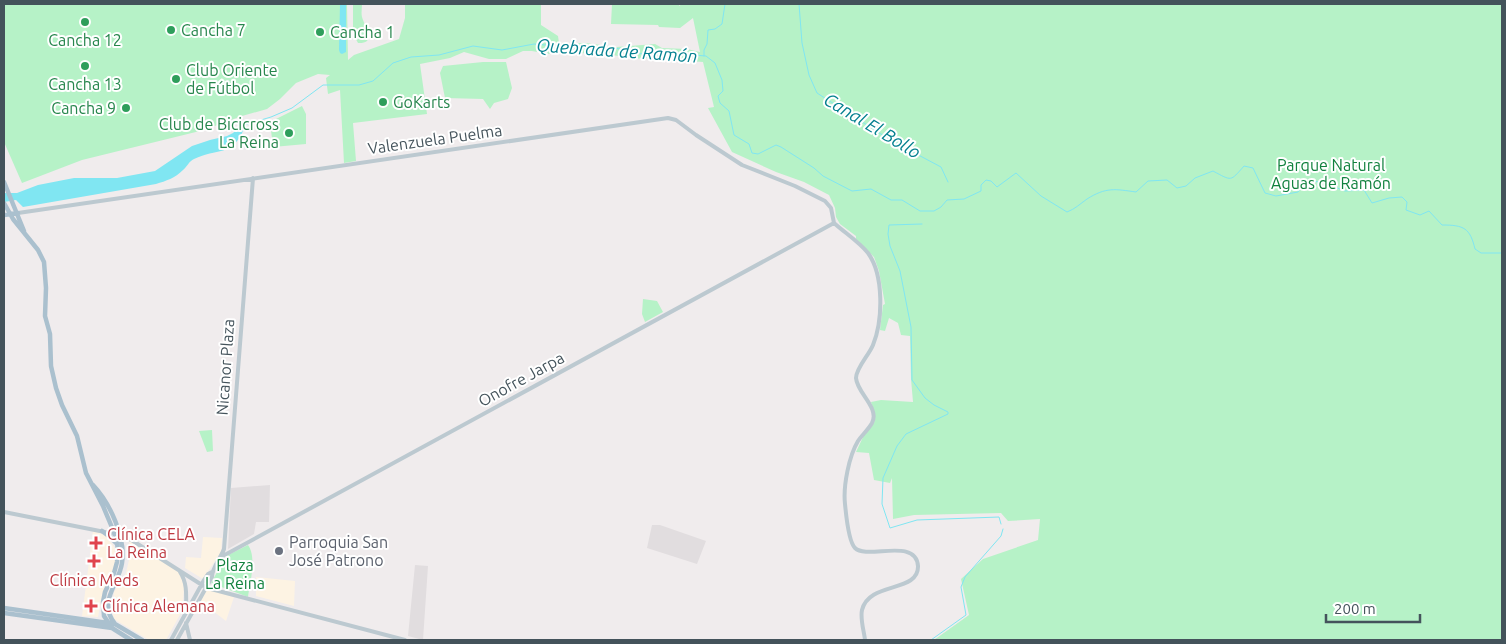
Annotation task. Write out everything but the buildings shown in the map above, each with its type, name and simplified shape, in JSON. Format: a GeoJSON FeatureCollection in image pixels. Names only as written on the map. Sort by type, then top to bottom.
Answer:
{"type":"FeatureCollection","features":[{"type":"Feature","properties":{"kind":"main road"},"geometry":{"type":"LineString","coordinates":[[4,184],[26,234]]}},
{"type":"Feature","properties":{"kind":"main road"},"geometry":{"type":"LineString","coordinates":[[4,204],[44,262],[46,288],[45,316],[50,338],[52,372],[62,405],[77,436],[89,479],[104,499],[123,549],[119,575],[108,603],[113,626]]}},
{"type":"Feature","properties":{"kind":"main road","name":"Valenzuela Puelma"},"geometry":{"type":"LineString","coordinates":[[4,215],[18,213]]}},
{"type":"Feature","properties":{"kind":"main road"},"geometry":{"type":"LineString","coordinates":[[102,531],[117,546]]}},
{"type":"Feature","properties":{"kind":"main road"},"geometry":{"type":"LineString","coordinates":[[96,621],[99,618],[105,592],[117,564],[117,534]]}},
{"type":"Feature","properties":{"kind":"main road"},"geometry":{"type":"LineString","coordinates":[[103,602],[104,615],[108,623]]}},
{"type":"Feature","properties":{"kind":"main road"},"geometry":{"type":"LineString","coordinates":[[4,608],[108,623],[142,640]]}},
{"type":"Feature","properties":{"kind":"main road"},"geometry":{"type":"LineString","coordinates":[[4,613],[113,626],[131,640]]}},
{"type":"Feature","properties":{"kind":"street","name":"Valenzuela Puelma"},"geometry":{"type":"LineString","coordinates":[[18,213],[668,118],[676,120],[742,165],[795,186],[824,201],[830,208],[834,223]]}},
{"type":"Feature","properties":{"kind":"street","name":"Nicanor Plaza"},"geometry":{"type":"LineString","coordinates":[[221,557],[224,549],[253,178]]}},
{"type":"Feature","properties":{"kind":"street","name":"Onofre Jarpa"},"geometry":{"type":"LineString","coordinates":[[221,557],[834,223]]}},
{"type":"Feature","properties":{"kind":"street"},"geometry":{"type":"LineString","coordinates":[[834,223],[854,239],[871,258],[876,271],[880,301],[875,341],[857,374],[857,382],[869,402],[874,417],[872,423],[856,443],[845,481],[844,503],[850,540],[853,546],[861,551],[890,550],[907,552],[914,557],[918,566],[915,576],[907,583],[882,590],[866,602],[862,613],[864,640]]}},
{"type":"Feature","properties":{"kind":"street"},"geometry":{"type":"LineString","coordinates":[[4,512],[117,534],[133,541],[204,586],[405,640]]}},
{"type":"Feature","properties":{"kind":"street"},"geometry":{"type":"LineString","coordinates":[[171,640],[212,576],[212,572],[221,557]]}},
{"type":"Feature","properties":{"kind":"street"},"geometry":{"type":"LineString","coordinates":[[179,570],[186,586],[186,623],[190,640]]}},
{"type":"Feature","properties":{"kind":"street"},"geometry":{"type":"LineString","coordinates":[[177,640],[204,586]]}},
{"type":"Feature","properties":{"kind":"shaded area"},"geometry":{"type":"Polygon","coordinates":[[[270,485],[269,522],[256,522],[254,534],[228,549],[231,488],[270,485]]]}},
{"type":"Feature","properties":{"kind":"shaded area"},"geometry":{"type":"Polygon","coordinates":[[[652,525],[660,525],[706,541],[697,564],[647,548],[652,525]]]}},
{"type":"Feature","properties":{"kind":"shaded area"},"geometry":{"type":"Polygon","coordinates":[[[93,531],[106,535],[116,550],[113,573],[103,592],[98,617],[82,616],[93,531]]]}},
{"type":"Feature","properties":{"kind":"shaded area"},"geometry":{"type":"Polygon","coordinates":[[[203,537],[222,538],[221,552],[203,579],[185,568],[186,557],[201,558],[203,537]]]}},
{"type":"Feature","properties":{"kind":"shaded area"},"geometry":{"type":"Polygon","coordinates":[[[129,541],[178,571],[182,579],[184,588],[182,611],[166,640],[149,640],[114,619],[112,611],[114,592],[126,573],[129,560],[129,541]]]}},
{"type":"Feature","properties":{"kind":"shaded area"},"geometry":{"type":"Polygon","coordinates":[[[415,565],[428,566],[423,640],[408,636],[415,565]]]}},
{"type":"Feature","properties":{"kind":"shaded area"},"geometry":{"type":"Polygon","coordinates":[[[256,577],[295,581],[294,606],[256,596],[256,577]]]}},
{"type":"Feature","properties":{"kind":"shaded area"},"geometry":{"type":"Polygon","coordinates":[[[207,589],[234,597],[226,621],[200,601],[207,589]]]}},
{"type":"Feature","properties":{"kind":"green space","name":"Parque Natural Aguas de Ramón"},"geometry":{"type":"Polygon","coordinates":[[[4,4],[347,4],[348,60],[354,55],[399,39],[405,18],[405,4],[541,4],[541,25],[558,36],[559,43],[585,43],[617,47],[655,44],[662,48],[687,49],[700,52],[693,18],[680,28],[659,27],[658,25],[611,24],[612,4],[679,4],[679,6],[682,4],[1502,4],[1502,640],[934,640],[969,615],[961,579],[983,559],[1038,540],[1040,519],[1008,521],[1001,513],[914,515],[893,519],[892,478],[890,483],[874,480],[869,453],[856,452],[864,435],[874,423],[875,415],[871,402],[881,400],[913,402],[910,336],[901,335],[898,323],[889,318],[885,331],[880,330],[883,305],[885,304],[879,271],[874,257],[856,239],[856,236],[840,224],[829,195],[804,182],[776,172],[732,152],[708,108],[714,107],[703,62],[680,59],[635,59],[607,54],[575,53],[565,50],[548,54],[523,51],[506,59],[489,59],[464,52],[450,58],[420,64],[427,114],[353,123],[356,161],[344,163],[340,90],[328,94],[326,78],[330,75],[318,74],[296,83],[267,109],[204,130],[82,160],[22,183],[4,142],[4,4]]]}},
{"type":"Feature","properties":{"kind":"green space"},"geometry":{"type":"Polygon","coordinates":[[[353,4],[362,4],[362,17],[369,37],[364,42],[358,43],[353,34],[353,4]]]}},
{"type":"Feature","properties":{"kind":"green space"},"geometry":{"type":"Polygon","coordinates":[[[506,62],[512,88],[508,99],[494,103],[490,109],[483,99],[445,98],[440,73],[443,66],[506,62]]]}},
{"type":"Feature","properties":{"kind":"green space","name":"Club de Bicicross La Reina"},"geometry":{"type":"Polygon","coordinates":[[[302,106],[306,114],[306,144],[273,147],[270,122],[302,106]]]}},
{"type":"Feature","properties":{"kind":"green space"},"geometry":{"type":"Polygon","coordinates":[[[643,299],[657,301],[663,312],[645,322],[642,314],[643,299]]]}},
{"type":"Feature","properties":{"kind":"green space"},"geometry":{"type":"Polygon","coordinates":[[[212,430],[213,451],[207,452],[199,431],[212,430]]]}},
{"type":"Feature","properties":{"kind":"green space","name":"Plaza La Reina"},"geometry":{"type":"Polygon","coordinates":[[[248,545],[251,550],[252,563],[248,597],[211,583],[226,556],[248,545]]]}},
{"type":"Feature","properties":{"kind":"water"},"geometry":{"type":"Polygon","coordinates":[[[340,4],[346,4],[346,52],[342,54],[339,50],[340,4]]]}},
{"type":"Feature","properties":{"kind":"water"},"geometry":{"type":"Polygon","coordinates":[[[240,126],[244,129],[239,138],[229,148],[194,159],[177,175],[160,183],[23,207],[16,200],[4,202],[4,193],[17,193],[38,185],[74,178],[117,178],[155,171],[192,146],[227,136],[240,126]]]}},
{"type":"Feature","properties":{"kind":"waterway"},"geometry":{"type":"LineString","coordinates":[[704,56],[708,30],[715,29],[722,24],[725,4]]}},
{"type":"Feature","properties":{"kind":"waterway","name":"Canal El Bollo"},"geometry":{"type":"LineString","coordinates":[[799,4],[802,43],[809,75],[817,93],[892,141],[941,167],[948,182]]}},
{"type":"Feature","properties":{"kind":"waterway","name":"Quebrada de Ramón"},"geometry":{"type":"LineString","coordinates":[[242,127],[292,108],[323,85],[359,85],[373,81],[393,63],[411,57],[439,55],[473,46],[502,50],[534,44],[602,50],[615,48],[642,54],[706,56],[715,63],[722,80],[723,91],[718,96],[720,103],[729,111],[734,135],[749,144],[752,153],[758,154],[776,145],[814,168],[823,176],[852,191],[871,189],[891,200],[902,200],[920,211],[934,211],[947,200],[964,199],[981,191],[981,185],[986,180],[991,181],[997,187],[1016,173],[1041,196],[1067,212],[1100,192],[1116,190],[1136,192],[1148,181],[1167,180],[1177,188],[1186,186],[1195,178],[1213,171],[1230,178],[1236,175],[1244,166],[1253,168],[1265,193],[1276,196],[1298,192],[1306,181],[1322,182],[1345,191],[1364,190],[1372,203],[1389,198],[1402,197],[1407,202],[1406,210],[1420,215],[1429,211],[1442,225],[1465,229],[1471,236],[1475,249],[1481,253],[1502,253]]}},
{"type":"Feature","properties":{"kind":"waterway","name":"Canal El Bollo"},"geometry":{"type":"LineString","coordinates":[[922,224],[889,225],[888,234],[890,246],[900,271],[911,327],[912,380],[925,398],[948,412],[948,414],[906,434],[897,446],[883,478],[882,504],[890,528],[917,520],[999,517],[1001,524]]}},
{"type":"Feature","properties":{"kind":"waterway","name":"Canal El Bollo"},"geometry":{"type":"LineString","coordinates":[[931,640],[966,615],[961,587],[965,577],[1001,536],[1003,529]]}},
{"type":"Feature","properties":{"kind":"place","name":"Cancha 12"},"geometry":{"type":"Point","coordinates":[85,22]}},
{"type":"Feature","properties":{"kind":"place","name":"Cancha 7"},"geometry":{"type":"Point","coordinates":[171,30]}},
{"type":"Feature","properties":{"kind":"place","name":"Cancha 1"},"geometry":{"type":"Point","coordinates":[320,32]}},
{"type":"Feature","properties":{"kind":"place","name":"Cancha 13"},"geometry":{"type":"Point","coordinates":[85,66]}},
{"type":"Feature","properties":{"kind":"place","name":"Club Oriente de Fútbol"},"geometry":{"type":"Point","coordinates":[176,79]}},
{"type":"Feature","properties":{"kind":"place","name":"GoKarts"},"geometry":{"type":"Point","coordinates":[383,102]}},
{"type":"Feature","properties":{"kind":"place","name":"Cancha 9"},"geometry":{"type":"Point","coordinates":[126,108]}},
{"type":"Feature","properties":{"kind":"place","name":"Club de Bicicross La Reina"},"geometry":{"type":"Point","coordinates":[289,133]}},
{"type":"Feature","properties":{"kind":"place","name":"Clínica CELA La Reina"},"geometry":{"type":"Point","coordinates":[96,543]}},
{"type":"Feature","properties":{"kind":"place","name":"Parroquia San José Patrono"},"geometry":{"type":"Point","coordinates":[279,551]}},
{"type":"Feature","properties":{"kind":"place","name":"Clínica Meds"},"geometry":{"type":"Point","coordinates":[94,561]}},
{"type":"Feature","properties":{"kind":"place","name":"Clínica Alemana"},"geometry":{"type":"Point","coordinates":[91,606]}}]}
